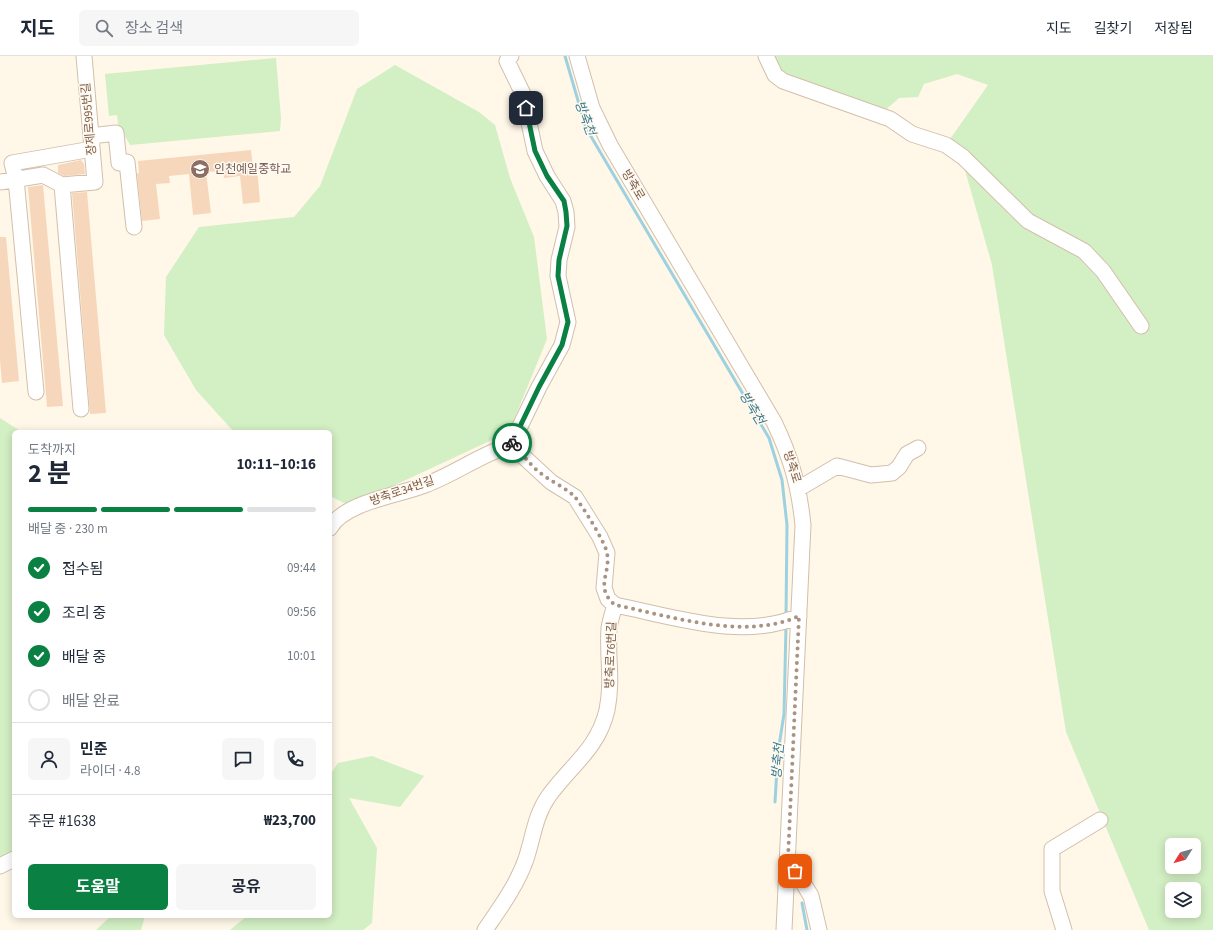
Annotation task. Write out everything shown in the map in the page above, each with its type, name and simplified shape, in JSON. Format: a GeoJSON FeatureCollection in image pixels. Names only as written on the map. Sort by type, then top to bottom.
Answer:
{"type":"FeatureCollection","features":[{"type":"Feature","properties":{"kind":"street","name":"장제로995번길"},"geometry":{"type":"LineString","coordinates":[[62,185],[94,182],[84,56]]}},
{"type":"Feature","properties":{"kind":"street"},"geometry":{"type":"LineString","coordinates":[[511,56],[506,61],[523,94],[535,151],[547,176],[564,201],[567,226],[559,260],[558,276],[568,322],[562,345],[539,387],[512,445],[551,482],[575,497],[600,537],[607,553],[604,588],[608,599],[615,605]]}},
{"type":"Feature","properties":{"kind":"street","name":"방축로"},"geometry":{"type":"LineString","coordinates":[[577,56],[592,108],[610,145],[774,422],[787,448],[795,472],[803,525],[789,619],[788,858],[784,930]]}},
{"type":"Feature","properties":{"kind":"street"},"geometry":{"type":"LineString","coordinates":[[766,56],[775,75],[783,81],[890,119],[912,134],[946,145],[962,157],[1028,220],[1084,251],[1103,271],[1141,326]]}},
{"type":"Feature","properties":{"kind":"street"},"geometry":{"type":"LineString","coordinates":[[36,392],[16,179],[12,163],[91,142],[116,133],[119,163],[127,162],[134,227]]}},
{"type":"Feature","properties":{"kind":"street"},"geometry":{"type":"LineString","coordinates":[[0,182],[43,175],[62,185],[81,409]]}},
{"type":"Feature","properties":{"kind":"street","name":"방축로34번길"},"geometry":{"type":"LineString","coordinates":[[332,523],[353,509],[385,496],[425,485],[471,462],[512,445]]}},
{"type":"Feature","properties":{"kind":"street"},"geometry":{"type":"LineString","coordinates":[[798,489],[837,466],[871,475],[892,473],[899,467],[907,454],[918,448]]}},
{"type":"Feature","properties":{"kind":"street","name":"방축로76번길"},"geometry":{"type":"LineString","coordinates":[[485,930],[511,891],[526,860],[537,819],[548,797],[590,750],[599,732],[607,710],[611,679],[610,628],[615,605],[726,627],[746,628],[789,619]]}},
{"type":"Feature","properties":{"kind":"street"},"geometry":{"type":"LineString","coordinates":[[1064,930],[1052,891],[1052,849],[1100,820]]}},
{"type":"Feature","properties":{"kind":"street"},"geometry":{"type":"LineString","coordinates":[[788,858],[811,896],[819,930]]}},
{"type":"Feature","properties":{"kind":"street"},"geometry":{"type":"LineString","coordinates":[[0,866],[12,860]]}},
{"type":"Feature","properties":{"kind":"green space"},"geometry":{"type":"Polygon","coordinates":[[[769,56],[1213,56],[1213,930],[1149,930],[1066,732],[992,265],[963,163],[948,142],[988,85],[957,74],[924,84],[918,97],[899,98],[882,113],[788,80],[769,56]]]}},
{"type":"Feature","properties":{"kind":"green space"},"geometry":{"type":"Polygon","coordinates":[[[276,58],[281,118],[280,131],[130,145],[118,124],[117,115],[109,116],[105,74],[276,58]]]}},
{"type":"Feature","properties":{"kind":"green space"},"geometry":{"type":"Polygon","coordinates":[[[395,65],[479,112],[495,125],[510,178],[534,237],[547,339],[509,432],[350,506],[332,497],[332,430],[232,430],[196,390],[164,335],[166,277],[199,227],[294,217],[320,186],[357,89],[395,65]]]}},
{"type":"Feature","properties":{"kind":"green space"},"geometry":{"type":"Polygon","coordinates":[[[0,418],[19,430],[12,430],[12,855],[0,860],[0,418]]]}},
{"type":"Feature","properties":{"kind":"green space"},"geometry":{"type":"Polygon","coordinates":[[[372,756],[424,776],[400,807],[349,798],[377,848],[372,923],[363,930],[230,930],[245,918],[332,918],[332,772],[338,763],[372,756]]]}},
{"type":"Feature","properties":{"kind":"green space"},"geometry":{"type":"Polygon","coordinates":[[[109,918],[144,918],[141,930],[96,930],[109,918]]]}},
{"type":"Feature","properties":{"kind":"building"},"geometry":{"type":"Polygon","coordinates":[[[251,150],[253,168],[257,167],[260,202],[243,204],[240,176],[224,178],[223,171],[206,172],[211,213],[193,215],[189,174],[169,176],[170,183],[156,184],[160,219],[142,221],[137,173],[139,173],[138,161],[251,150]]]}},
{"type":"Feature","properties":{"kind":"building"},"geometry":{"type":"Polygon","coordinates":[[[81,160],[84,164],[85,174],[64,176],[58,173],[58,165],[81,160]]]}},
{"type":"Feature","properties":{"kind":"building"},"geometry":{"type":"Polygon","coordinates":[[[43,185],[63,406],[47,407],[28,187],[43,185]]]}},
{"type":"Feature","properties":{"kind":"building"},"geometry":{"type":"Polygon","coordinates":[[[87,192],[106,413],[90,414],[72,193],[87,192]]]}},
{"type":"Feature","properties":{"kind":"building"},"geometry":{"type":"Polygon","coordinates":[[[0,237],[6,237],[19,381],[2,383],[0,360],[0,237]]]}},
{"type":"Feature","properties":{"kind":"waterway","name":"방축천"},"geometry":{"type":"LineString","coordinates":[[565,56],[586,128],[769,438],[782,480],[787,525],[786,617]]}},
{"type":"Feature","properties":{"kind":"waterway","name":"방축천"},"geometry":{"type":"LineString","coordinates":[[775,802],[778,752],[784,714],[786,626]]}},
{"type":"Feature","properties":{"kind":"waterway","name":"방축천"},"geometry":{"type":"LineString","coordinates":[[802,903],[807,930]]}},
{"type":"Feature","properties":{"kind":"way so far"},"geometry":{"type":"LineString","coordinates":[[512,443],[512,445],[536,470],[551,482],[575,497],[600,537],[607,553],[604,588],[608,599],[615,605],[726,627],[746,628],[789,620],[799,616],[788,858],[795,871]]}},
{"type":"Feature","properties":{"kind":"place","name":"인천예일중학교"},"geometry":{"type":"Point","coordinates":[200,169]}},
{"type":"Feature","properties":{"kind":"route"},"geometry":{"type":"LineString","coordinates":[[512,443],[539,387],[562,345],[566,335],[568,322],[558,276],[559,260],[567,226],[564,201],[547,176],[535,151],[526,108]]}}]}
